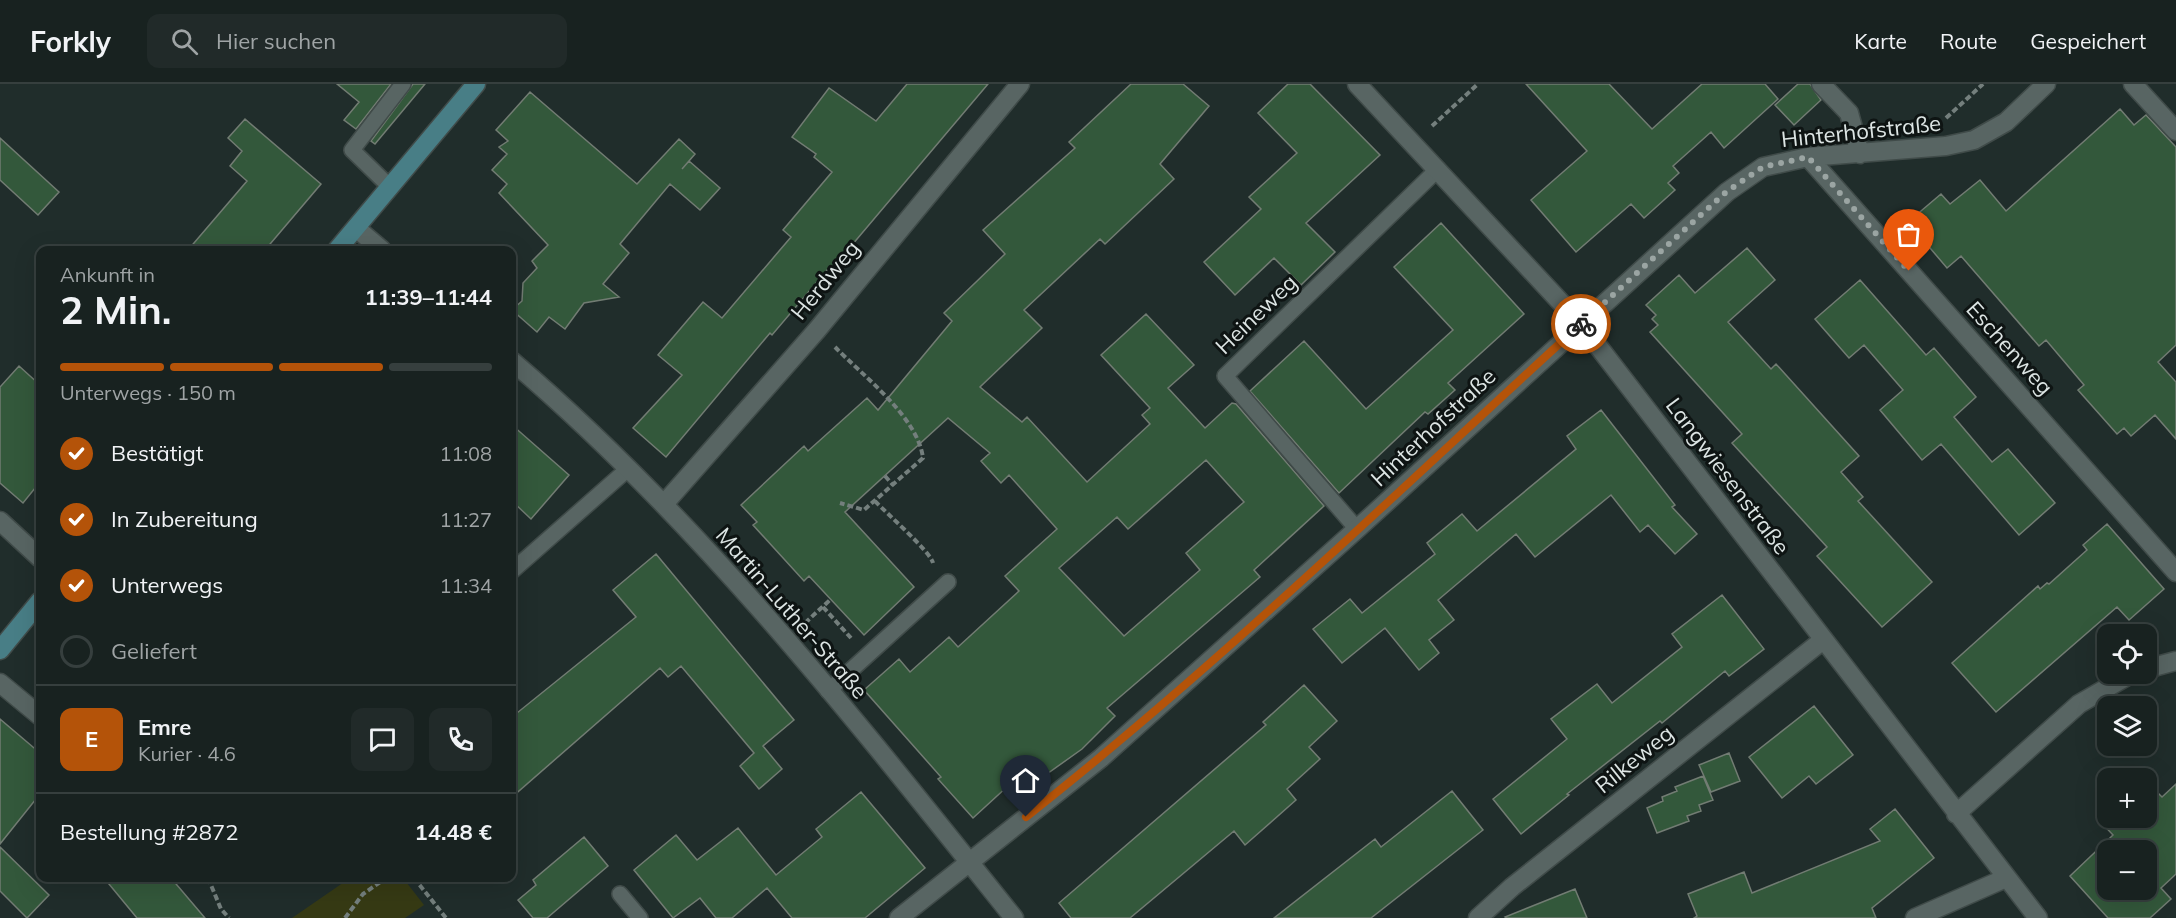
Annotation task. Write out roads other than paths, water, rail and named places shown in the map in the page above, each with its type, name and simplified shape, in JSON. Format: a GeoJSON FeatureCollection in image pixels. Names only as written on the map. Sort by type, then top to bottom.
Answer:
{"type":"FeatureCollection","features":[{"type":"Feature","properties":{"kind":"main road"},"geometry":{"type":"LineString","coordinates":[[340,246],[476,84]]}},
{"type":"Feature","properties":{"kind":"main road"},"geometry":{"type":"LineString","coordinates":[[0,650],[36,606]]}},
{"type":"Feature","properties":{"kind":"street","name":"Herdweg"},"geometry":{"type":"LineString","coordinates":[[664,504],[817,330],[863,271],[1020,84]]}},
{"type":"Feature","properties":{"kind":"street","name":"Langwiesenstraße"},"geometry":{"type":"LineString","coordinates":[[1358,84],[1581,324],[2038,918]]}},
{"type":"Feature","properties":{"kind":"street"},"geometry":{"type":"LineString","coordinates":[[1821,84],[1849,113],[1860,154]]}},
{"type":"Feature","properties":{"kind":"street","name":"Hinterhofstraße"},"geometry":{"type":"LineString","coordinates":[[899,918],[1101,758],[1358,529],[1726,192],[1763,167],[1808,157],[1946,146],[1974,140],[2006,122],[2046,84]]}},
{"type":"Feature","properties":{"kind":"street"},"geometry":{"type":"LineString","coordinates":[[2133,84],[2176,131]]}},
{"type":"Feature","properties":{"kind":"street","name":"Eschenweg"},"geometry":{"type":"LineString","coordinates":[[1808,157],[2176,572]]}},
{"type":"Feature","properties":{"kind":"street"},"geometry":{"type":"LineString","coordinates":[[356,228],[377,246]]}},
{"type":"Feature","properties":{"kind":"street","name":"Martin-Luther-Straße"},"geometry":{"type":"LineString","coordinates":[[516,364],[629,468],[664,504],[828,691],[1014,918]]}},
{"type":"Feature","properties":{"kind":"street"},"geometry":{"type":"LineString","coordinates":[[0,521],[36,554]]}},
{"type":"Feature","properties":{"kind":"street","name":"Rilkeweg"},"geometry":{"type":"LineString","coordinates":[[1478,918],[1512,887],[1823,640]]}},
{"type":"Feature","properties":{"kind":"street"},"geometry":{"type":"LineString","coordinates":[[2157,666],[2176,661]]}},
{"type":"Feature","properties":{"kind":"street"},"geometry":{"type":"LineString","coordinates":[[0,683],[36,713]]}},
{"type":"Feature","properties":{"kind":"street"},"geometry":{"type":"LineString","coordinates":[[1956,814],[2079,704],[2114,684]]}},
{"type":"Feature","properties":{"kind":"street"},"geometry":{"type":"LineString","coordinates":[[1915,918],[2006,878]]}},
{"type":"Feature","properties":{"kind":"lane"},"geometry":{"type":"LineString","coordinates":[[390,187],[352,150],[404,84]]}},
{"type":"Feature","properties":{"kind":"lane","name":"Heineweg"},"geometry":{"type":"LineString","coordinates":[[1358,529],[1225,376],[1438,169]]}},
{"type":"Feature","properties":{"kind":"lane"},"geometry":{"type":"LineString","coordinates":[[516,567],[629,468]]}},
{"type":"Feature","properties":{"kind":"lane"},"geometry":{"type":"LineString","coordinates":[[828,691],[948,582]]}},
{"type":"Feature","properties":{"kind":"lane"},"geometry":{"type":"LineString","coordinates":[[620,894],[640,918]]}}]}
